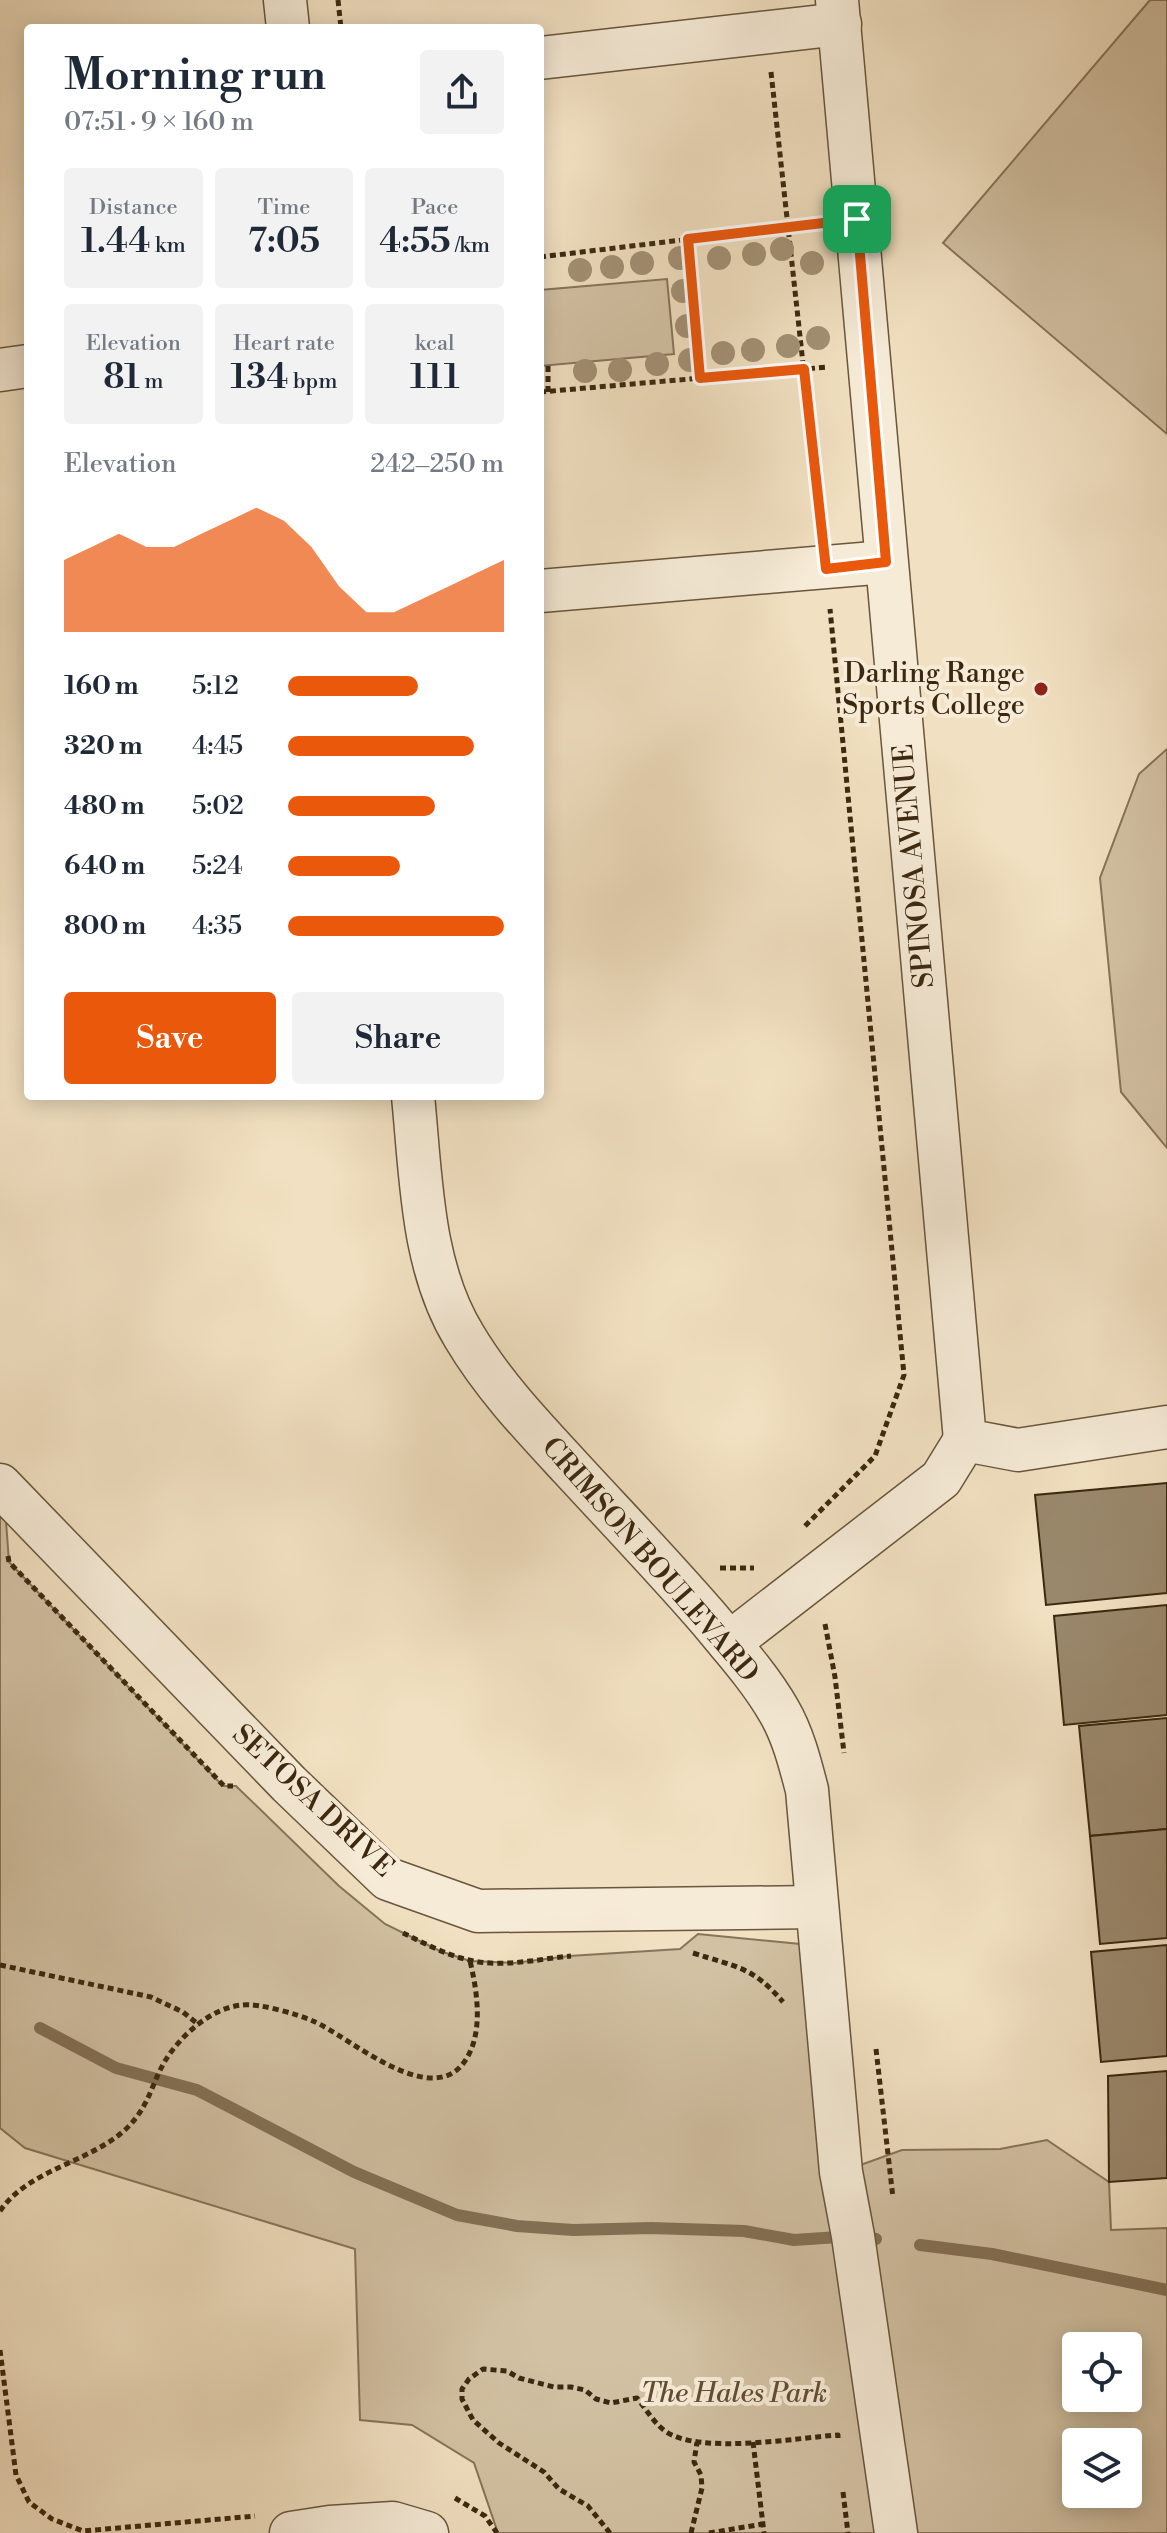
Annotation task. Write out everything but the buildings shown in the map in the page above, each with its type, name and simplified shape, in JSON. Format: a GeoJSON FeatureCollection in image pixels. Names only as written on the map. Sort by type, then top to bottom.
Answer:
{"type":"FeatureCollection","features":[{"type":"Feature","properties":{"kind":"street"},"geometry":{"type":"LineString","coordinates":[[285,0],[288,24]]}},
{"type":"Feature","properties":{"kind":"street"},"geometry":{"type":"LineString","coordinates":[[544,58],[767,33],[838,12]]}},
{"type":"Feature","properties":{"kind":"street","name":"SPINOSA AVENUE"},"geometry":{"type":"LineString","coordinates":[[838,12],[965,1440]]}},
{"type":"Feature","properties":{"kind":"street"},"geometry":{"type":"LineString","coordinates":[[0,370],[24,367]]}},
{"type":"Feature","properties":{"kind":"street"},"geometry":{"type":"LineString","coordinates":[[544,591],[886,562]]}},
{"type":"Feature","properties":{"kind":"street","name":"CRIMSON BOULEVARD"},"geometry":{"type":"LineString","coordinates":[[413,1100],[425,1211],[438,1279],[462,1335],[529,1423],[679,1584],[729,1643],[778,1710],[796,1750],[807,1790],[841,2172],[896,2533]]}},
{"type":"Feature","properties":{"kind":"street"},"geometry":{"type":"LineString","coordinates":[[729,1643],[941,1479],[965,1440],[1018,1450],[1167,1427]]}},
{"type":"Feature","properties":{"kind":"street","name":"SETOSA DRIVE"},"geometry":{"type":"LineString","coordinates":[[0,1485],[289,1784],[388,1879],[478,1911],[817,1907]]}},
{"type":"Feature","properties":{"kind":"street"},"geometry":{"type":"LineString","coordinates":[[278,2524],[330,2527],[393,2523],[427,2533]]}},
{"type":"Feature","properties":{"kind":"path"},"geometry":{"type":"LineString","coordinates":[[338,0],[341,24]]}},
{"type":"Feature","properties":{"kind":"path"},"geometry":{"type":"LineString","coordinates":[[767,33],[826,569],[904,1375],[875,1456],[799,1532]]}},
{"type":"Feature","properties":{"kind":"path"},"geometry":{"type":"LineString","coordinates":[[544,257],[857,219]]}},
{"type":"Feature","properties":{"kind":"path"},"geometry":{"type":"LineString","coordinates":[[688,239],[700,378]]}},
{"type":"Feature","properties":{"kind":"path"},"geometry":{"type":"LineString","coordinates":[[544,392],[869,363]]}},
{"type":"Feature","properties":{"kind":"path"},"geometry":{"type":"LineString","coordinates":[[548,366],[548,392]]}},
{"type":"Feature","properties":{"kind":"path"},"geometry":{"type":"LineString","coordinates":[[714,1568],[746,1570],[766,1565],[801,1585],[822,1611],[835,1677],[846,1769]]}},
{"type":"Feature","properties":{"kind":"path"},"geometry":{"type":"LineString","coordinates":[[680,1949],[745,1968],[769,1986],[789,2009]]}},
{"type":"Feature","properties":{"kind":"path"},"geometry":{"type":"LineString","coordinates":[[0,2211],[16,2191],[108,2143],[127,2128],[151,2095],[165,2061],[188,2032],[212,2014],[243,2005],[277,2010],[313,2021],[380,2062],[408,2074],[440,2078],[466,2061],[475,2036],[477,1996],[470,1961]]}},
{"type":"Feature","properties":{"kind":"path"},"geometry":{"type":"LineString","coordinates":[[0,1965],[151,1997],[183,2012],[199,2025]]}},
{"type":"Feature","properties":{"kind":"path"},"geometry":{"type":"LineString","coordinates":[[876,2047],[893,2204]]}},
{"type":"Feature","properties":{"kind":"path"},"geometry":{"type":"LineString","coordinates":[[0,2350],[16,2475],[29,2502],[52,2519],[83,2531],[278,2524]]}},
{"type":"Feature","properties":{"kind":"path"},"geometry":{"type":"LineString","coordinates":[[610,2533],[588,2506],[559,2489],[544,2472],[499,2443],[473,2420],[462,2399],[462,2389],[469,2379],[483,2369],[507,2371],[536,2384],[585,2390],[596,2399],[611,2403],[637,2398],[652,2421],[680,2440],[710,2444],[838,2435],[839,2449]]}},
{"type":"Feature","properties":{"kind":"path"},"geometry":{"type":"LineString","coordinates":[[691,2533],[702,2488],[701,2475],[694,2462],[697,2442]]}},
{"type":"Feature","properties":{"kind":"path"},"geometry":{"type":"LineString","coordinates":[[753,2442],[764,2533]]}},
{"type":"Feature","properties":{"kind":"path"},"geometry":{"type":"LineString","coordinates":[[843,2491],[848,2533]]}},
{"type":"Feature","properties":{"kind":"path"},"geometry":{"type":"LineString","coordinates":[[452,2496],[485,2516],[497,2533]]}},
{"type":"Feature","properties":{"kind":"path"},"geometry":{"type":"LineString","coordinates":[[709,2533],[763,2524]]}},
{"type":"Feature","properties":{"kind":"green space"},"geometry":{"type":"Polygon","coordinates":[[[1150,0],[1167,0],[1167,434],[943,243],[1150,0]]]}},
{"type":"Feature","properties":{"kind":"green space"},"geometry":{"type":"Polygon","coordinates":[[[667,279],[674,354],[544,366],[544,290],[667,279]]]}},
{"type":"Feature","properties":{"kind":"green space"},"geometry":{"type":"Polygon","coordinates":[[[1167,749],[1167,1148],[1121,1092],[1100,878],[1139,774],[1167,749]]]}},
{"type":"Feature","properties":{"kind":"green space","name":"The Hales Park"},"geometry":{"type":"Polygon","coordinates":[[[0,1514],[6,1521],[9,1562],[223,1786],[236,1786],[339,1886],[385,1924],[440,1951],[470,1961],[514,1963],[680,1949],[698,1934],[821,1946],[841,2172],[902,2150],[1000,2149],[1047,2140],[1109,2182],[1111,2230],[1167,2228],[1167,2533],[498,2533],[474,2463],[412,2425],[360,2420],[355,2249],[25,2148],[0,2128],[0,1514]]]}},
{"type":"Feature","properties":{"kind":"waterway"},"geometry":{"type":"LineString","coordinates":[[40,2028],[116,2068],[197,2090],[354,2172],[457,2215],[517,2226],[573,2230],[651,2228],[744,2231],[794,2240],[853,2236],[876,2239]]}},
{"type":"Feature","properties":{"kind":"waterway"},"geometry":{"type":"LineString","coordinates":[[920,2245],[992,2254],[1167,2290]]}},
{"type":"Feature","properties":{"kind":"place","name":"Darling Range Sports College"},"geometry":{"type":"Point","coordinates":[1041,689]}},
{"type":"Feature","properties":{"kind":"route"},"geometry":{"type":"LineString","coordinates":[[857,219],[886,562],[826,569],[804,369],[700,378],[688,239],[857,219]]}}]}
